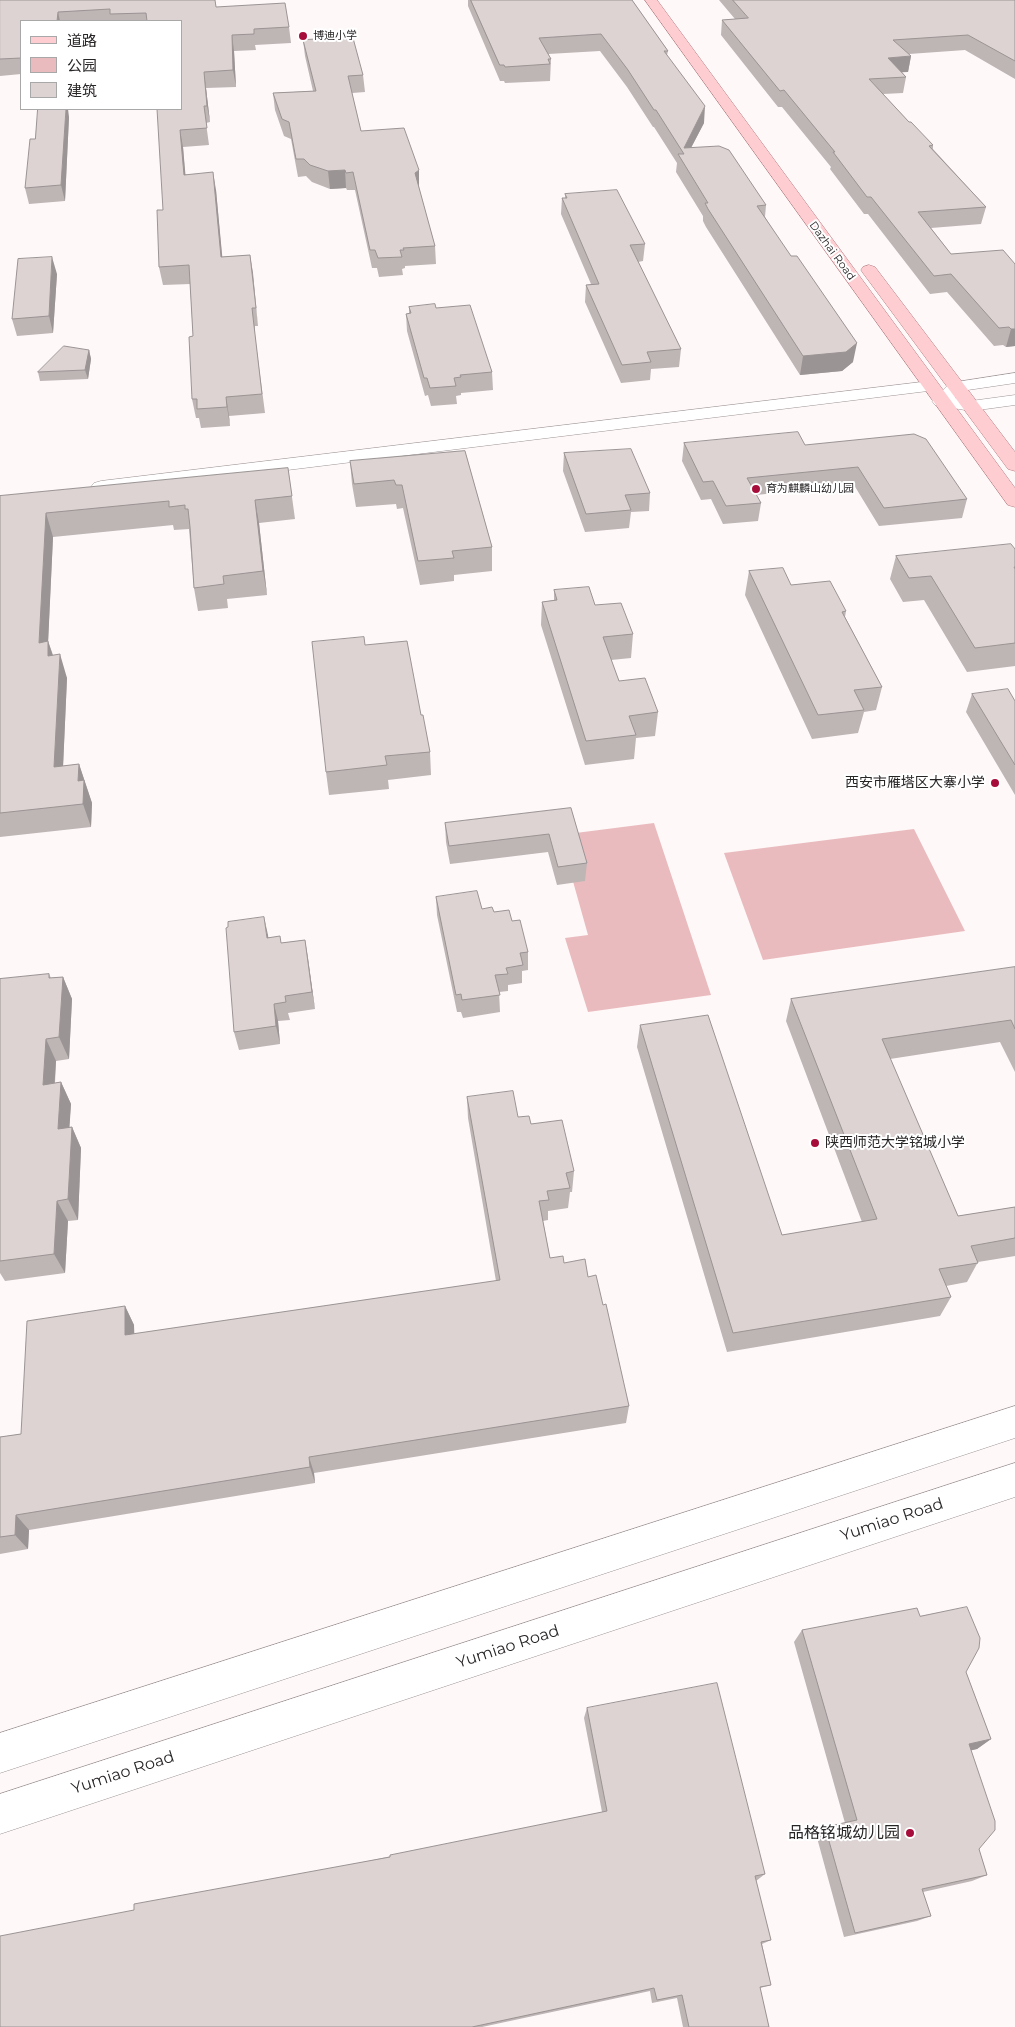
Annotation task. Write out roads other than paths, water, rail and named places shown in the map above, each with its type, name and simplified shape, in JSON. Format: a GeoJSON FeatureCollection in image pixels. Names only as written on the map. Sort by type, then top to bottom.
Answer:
{"type":"FeatureCollection","features":[{"type":"Feature","properties":{"kind":"main road","name":"Dazhai Road"},"geometry":{"type":"LineString","coordinates":[[651,0],[1015,501]]}},
{"type":"Feature","properties":{"kind":"main road"},"geometry":{"type":"LineString","coordinates":[[668,0],[716,64]]}},
{"type":"Feature","properties":{"kind":"main road","name":"Dazhai Road"},"geometry":{"type":"LineString","coordinates":[[858,255],[1015,466]]}},
{"type":"Feature","properties":{"kind":"street"},"geometry":{"type":"LineString","coordinates":[[941,401],[956,387],[1015,378]]}},
{"type":"Feature","properties":{"kind":"street"},"geometry":{"type":"LineString","coordinates":[[79,490],[930,386]]}},
{"type":"Feature","properties":{"kind":"street"},"geometry":{"type":"LineString","coordinates":[[941,401],[970,406],[1015,400]]}},
{"type":"Feature","properties":{"kind":"street"},"geometry":{"type":"LineString","coordinates":[[0,1753],[1015,1422]]}},
{"type":"Feature","properties":{"kind":"street","name":"Yumiao Road"},"geometry":{"type":"LineString","coordinates":[[0,1814],[1015,1480]]}},
{"type":"Feature","properties":{"kind":"place","name":"博迪小学"},"geometry":{"type":"Point","coordinates":[303,36]}},
{"type":"Feature","properties":{"kind":"place","name":"育为麒麟山幼儿园"},"geometry":{"type":"Point","coordinates":[756,489]}},
{"type":"Feature","properties":{"kind":"place","name":"西安市雁塔区大寨小学"},"geometry":{"type":"Point","coordinates":[995,783]}},
{"type":"Feature","properties":{"kind":"place","name":"陕西师范大学铭城小学"},"geometry":{"type":"Point","coordinates":[815,1143]}},
{"type":"Feature","properties":{"kind":"place","name":"品格铭城幼儿园"},"geometry":{"type":"Point","coordinates":[910,1833]}}]}
